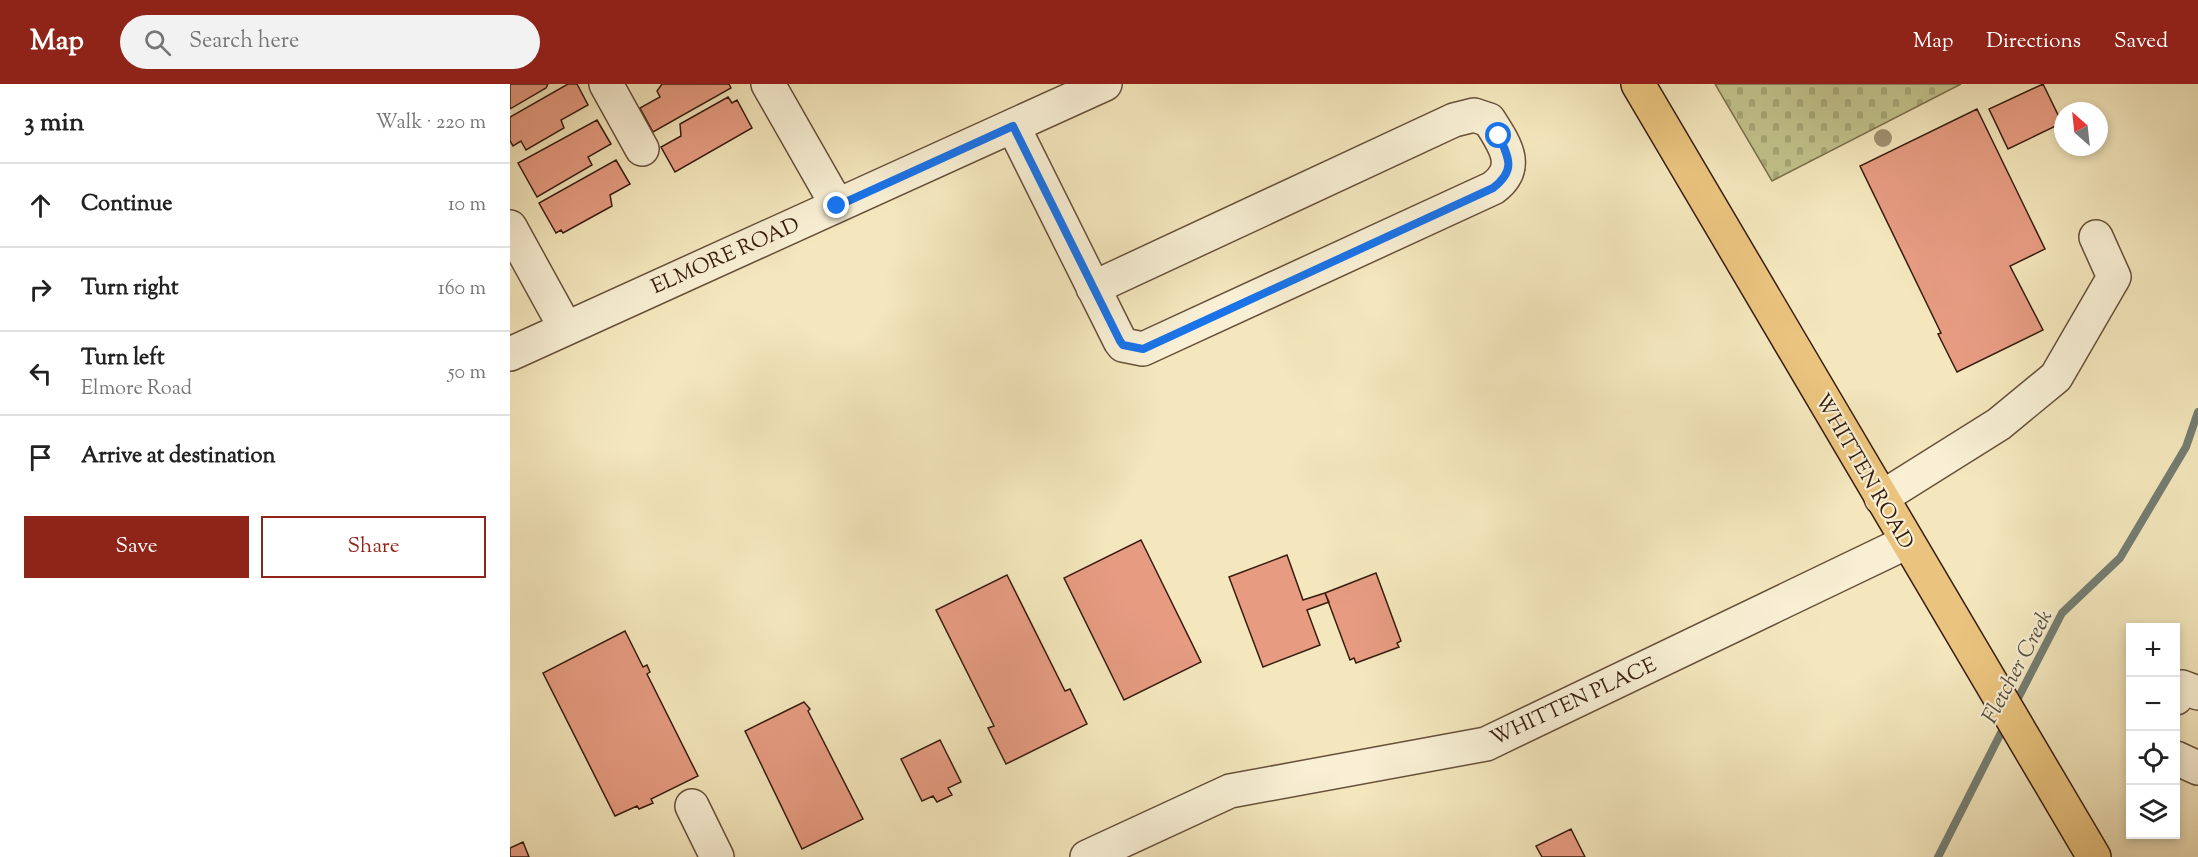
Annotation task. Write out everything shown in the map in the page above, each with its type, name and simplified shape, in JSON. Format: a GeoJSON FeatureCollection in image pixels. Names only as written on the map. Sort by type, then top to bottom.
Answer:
{"type":"FeatureCollection","features":[{"type":"Feature","properties":{"kind":"main road","name":"WHITTEN ROAD"},"geometry":{"type":"LineString","coordinates":[[1638,84],[1959,632],[2094,857]]}},
{"type":"Feature","properties":{"kind":"street"},"geometry":{"type":"LineString","coordinates":[[606,84],[642,149]]}},
{"type":"Feature","properties":{"kind":"street"},"geometry":{"type":"LineString","coordinates":[[768,84],[837,206]]}},
{"type":"Feature","properties":{"kind":"street","name":"ELMORE ROAD"},"geometry":{"type":"LineString","coordinates":[[510,354],[565,327],[1105,84]]}},
{"type":"Feature","properties":{"kind":"street"},"geometry":{"type":"LineString","coordinates":[[1013,126],[1093,288],[1120,341],[1123,345],[1143,349],[1493,188],[1504,179],[1509,170],[1506,153],[1489,120],[1474,116],[1454,120],[1093,288]]}},
{"type":"Feature","properties":{"kind":"street"},"geometry":{"type":"LineString","coordinates":[[510,227],[565,327]]}},
{"type":"Feature","properties":{"kind":"street"},"geometry":{"type":"LineString","coordinates":[[1881,498],[1999,424],[2056,377],[2114,277],[2096,237]]}},
{"type":"Feature","properties":{"kind":"street","name":"WHITTEN PLACE"},"geometry":{"type":"LineString","coordinates":[[1088,857],[1230,791],[1486,744],[1907,542]]}},
{"type":"Feature","properties":{"kind":"street"},"geometry":{"type":"LineString","coordinates":[[2180,690],[2182,687],[2198,693]]}},
{"type":"Feature","properties":{"kind":"street"},"geometry":{"type":"LineString","coordinates":[[2180,760],[2198,768]]}},
{"type":"Feature","properties":{"kind":"street"},"geometry":{"type":"LineString","coordinates":[[692,806],[717,857]]}},
{"type":"Feature","properties":{"kind":"green space"},"geometry":{"type":"Polygon","coordinates":[[[1715,84],[1961,84],[1772,181],[1715,84]]]}},
{"type":"Feature","properties":{"kind":"building"},"geometry":{"type":"Polygon","coordinates":[[[510,84],[548,84],[546,88],[510,109],[510,84]]]}},
{"type":"Feature","properties":{"kind":"building"},"geometry":{"type":"Polygon","coordinates":[[[568,84],[577,84],[588,105],[561,120],[564,128],[526,150],[521,141],[513,146],[510,141],[510,117],[568,84]]]}},
{"type":"Feature","properties":{"kind":"building"},"geometry":{"type":"Polygon","coordinates":[[[662,84],[729,84],[731,88],[653,132],[640,108],[660,97],[657,91],[662,84]]]}},
{"type":"Feature","properties":{"kind":"building"},"geometry":{"type":"Polygon","coordinates":[[[2043,84],[2054,107],[2054,127],[2008,149],[1989,109],[2043,84]]]}},
{"type":"Feature","properties":{"kind":"building"},"geometry":{"type":"Polygon","coordinates":[[[728,97],[732,103],[737,100],[752,128],[675,172],[661,147],[681,136],[680,124],[728,97]]]}},
{"type":"Feature","properties":{"kind":"building"},"geometry":{"type":"Polygon","coordinates":[[[1977,109],[2045,249],[2010,266],[2043,330],[1957,372],[1938,334],[1941,333],[1860,166],[1977,109]]]}},
{"type":"Feature","properties":{"kind":"building"},"geometry":{"type":"Polygon","coordinates":[[[597,120],[611,144],[588,157],[592,165],[537,197],[518,163],[597,120]]]}},
{"type":"Feature","properties":{"kind":"building"},"geometry":{"type":"Polygon","coordinates":[[[616,160],[630,184],[610,195],[612,206],[563,233],[561,230],[556,233],[539,203],[616,160]]]}},
{"type":"Feature","properties":{"kind":"building"},"geometry":{"type":"Polygon","coordinates":[[[1141,540],[1201,662],[1124,700],[1064,578],[1141,540]]]}},
{"type":"Feature","properties":{"kind":"building"},"geometry":{"type":"Polygon","coordinates":[[[1287,555],[1303,600],[1325,593],[1329,602],[1307,610],[1320,645],[1263,667],[1229,577],[1287,555]]]}},
{"type":"Feature","properties":{"kind":"building"},"geometry":{"type":"Polygon","coordinates":[[[1376,573],[1401,641],[1397,643],[1399,647],[1356,663],[1354,658],[1350,660],[1325,593],[1376,573]]]}},
{"type":"Feature","properties":{"kind":"building"},"geometry":{"type":"Polygon","coordinates":[[[1007,575],[1065,691],[1070,689],[1087,724],[1006,764],[988,728],[994,726],[936,610],[1007,575]]]}},
{"type":"Feature","properties":{"kind":"building"},"geometry":{"type":"Polygon","coordinates":[[[625,631],[643,667],[647,665],[650,672],[647,674],[698,776],[651,799],[653,803],[639,809],[637,806],[615,816],[543,673],[625,631]]]}},
{"type":"Feature","properties":{"kind":"building"},"geometry":{"type":"Polygon","coordinates":[[[804,702],[810,709],[808,711],[863,819],[802,849],[745,731],[804,702]]]}},
{"type":"Feature","properties":{"kind":"building"},"geometry":{"type":"Polygon","coordinates":[[[940,740],[961,782],[948,788],[952,795],[937,802],[933,796],[922,801],[901,759],[940,740]]]}},
{"type":"Feature","properties":{"kind":"building"},"geometry":{"type":"Polygon","coordinates":[[[1571,829],[1585,857],[1542,857],[1536,846],[1571,829]]]}},
{"type":"Feature","properties":{"kind":"building"},"geometry":{"type":"Polygon","coordinates":[[[523,842],[529,857],[510,857],[510,848],[523,842]]]}},
{"type":"Feature","properties":{"kind":"waterway","name":"Fletcher Creek"},"geometry":{"type":"LineString","coordinates":[[2014,706],[2062,613],[2120,558],[2186,447],[2198,412]]}},
{"type":"Feature","properties":{"kind":"waterway","name":"Fletcher Creek"},"geometry":{"type":"LineString","coordinates":[[1938,857],[2006,723]]}},
{"type":"Feature","properties":{"kind":"route"},"geometry":{"type":"LineString","coordinates":[[837,206],[1013,126],[1120,341],[1123,345],[1143,349],[1493,188],[1504,179],[1509,170],[1506,153],[1499,136]]}}]}
